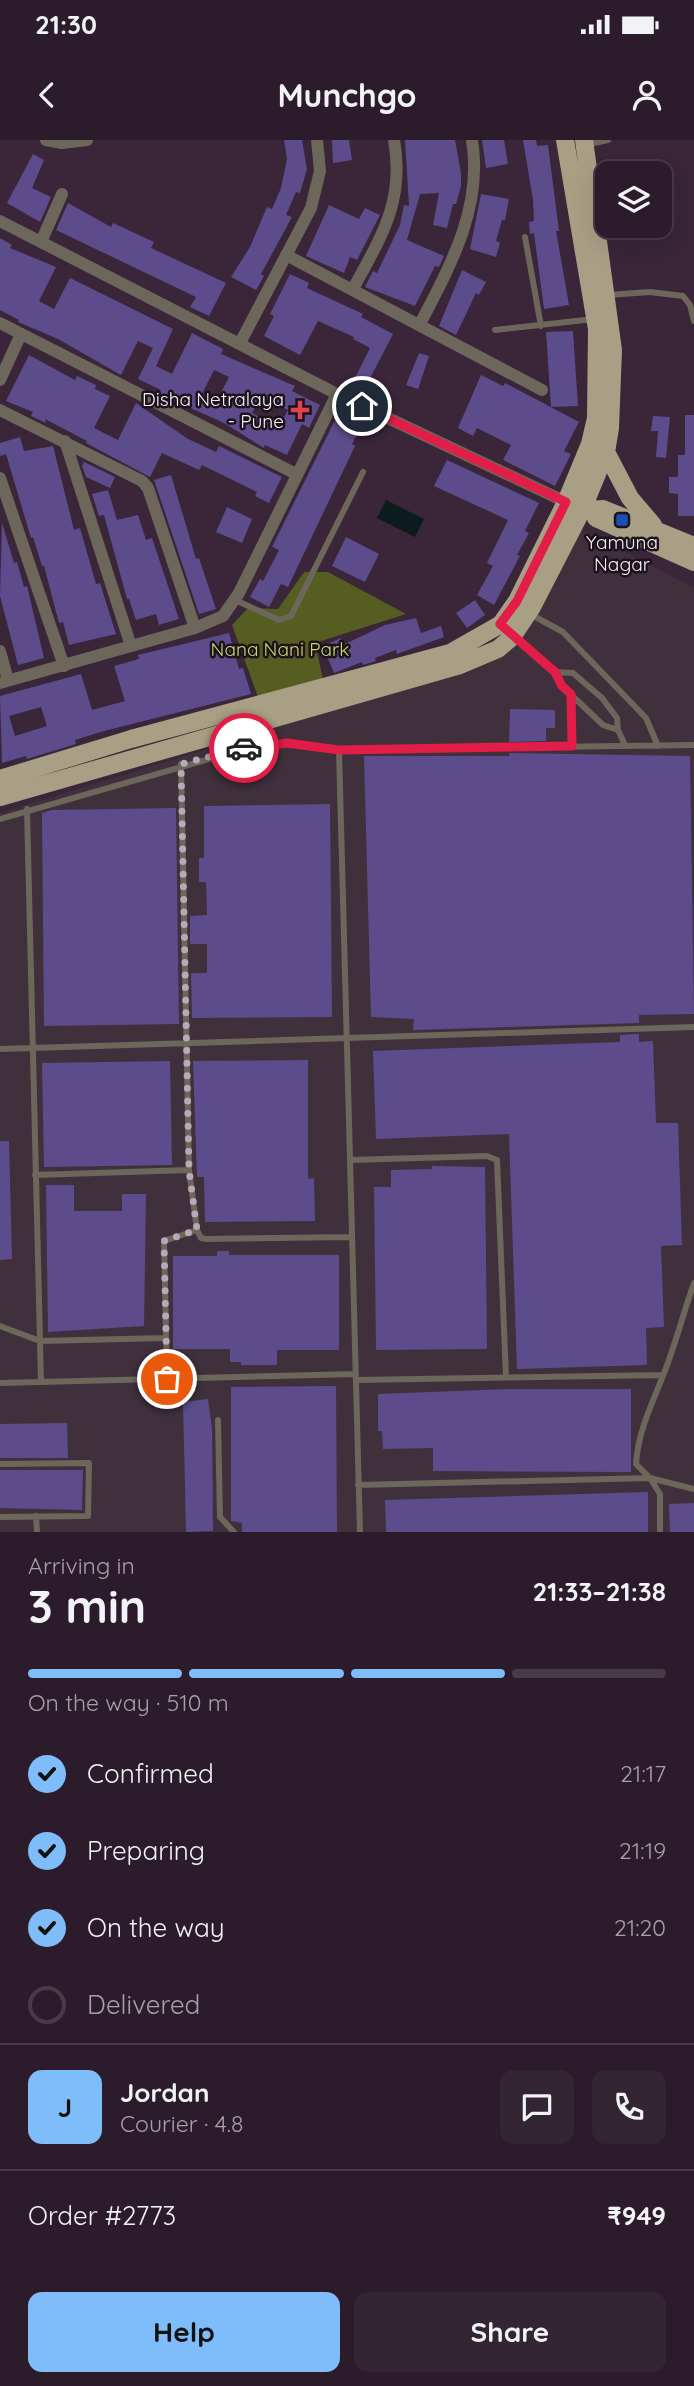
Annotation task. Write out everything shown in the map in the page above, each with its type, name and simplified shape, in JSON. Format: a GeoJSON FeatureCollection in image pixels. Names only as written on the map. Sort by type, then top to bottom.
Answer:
{"type":"FeatureCollection","features":[{"type":"Feature","properties":{"kind":"main road"},"geometry":{"type":"LineString","coordinates":[[522,608],[590,444],[596,418],[596,319],[565,140]]}},
{"type":"Feature","properties":{"kind":"main road"},"geometry":{"type":"LineString","coordinates":[[0,797],[355,698],[460,665],[498,649],[506,630],[587,509],[606,452],[610,428],[613,350],[584,142]]}},
{"type":"Feature","properties":{"kind":"main road"},"geometry":{"type":"LineString","coordinates":[[606,452],[630,498],[655,528]]}},
{"type":"Feature","properties":{"kind":"main road"},"geometry":{"type":"LineString","coordinates":[[566,502],[587,509],[604,509],[694,546]]}},
{"type":"Feature","properties":{"kind":"main road"},"geometry":{"type":"LineString","coordinates":[[587,509],[597,519],[694,562]]}},
{"type":"Feature","properties":{"kind":"main road"},"geometry":{"type":"LineString","coordinates":[[0,779],[131,739],[450,653],[506,630]]}},
{"type":"Feature","properties":{"kind":"street"},"geometry":{"type":"LineString","coordinates":[[46,140],[62,143],[87,140]]}},
{"type":"Feature","properties":{"kind":"street"},"geometry":{"type":"LineString","coordinates":[[240,342],[318,188],[317,140]]}},
{"type":"Feature","properties":{"kind":"street"},"geometry":{"type":"LineString","coordinates":[[353,289],[394,207],[398,187],[394,140]]}},
{"type":"Feature","properties":{"kind":"street"},"geometry":{"type":"LineString","coordinates":[[420,324],[454,259],[466,225],[475,176],[472,140]]}},
{"type":"Feature","properties":{"kind":"street"},"geometry":{"type":"LineString","coordinates":[[41,242],[62,194]]}},
{"type":"Feature","properties":{"kind":"street"},"geometry":{"type":"LineString","coordinates":[[0,221],[337,394],[566,502]]}},
{"type":"Feature","properties":{"kind":"street"},"geometry":{"type":"LineString","coordinates":[[286,255],[542,390]]}},
{"type":"Feature","properties":{"kind":"street"},"geometry":{"type":"LineString","coordinates":[[0,323],[296,474]]}},
{"type":"Feature","properties":{"kind":"street"},"geometry":{"type":"LineString","coordinates":[[0,380],[21,334]]}},
{"type":"Feature","properties":{"kind":"street"},"geometry":{"type":"LineString","coordinates":[[0,651],[4,682],[195,628],[223,616],[235,600],[337,394]]}},
{"type":"Feature","properties":{"kind":"street"},"geometry":{"type":"LineString","coordinates":[[0,410],[142,481],[148,488],[195,628]]}},
{"type":"Feature","properties":{"kind":"street"},"geometry":{"type":"LineString","coordinates":[[65,441],[131,646]]}},
{"type":"Feature","properties":{"kind":"street"},"geometry":{"type":"LineString","coordinates":[[0,478],[64,666]]}},
{"type":"Feature","properties":{"kind":"lane"},"geometry":{"type":"LineString","coordinates":[[584,142],[608,140]]}},
{"type":"Feature","properties":{"kind":"lane"},"geometry":{"type":"LineString","coordinates":[[525,237],[541,326]]}},
{"type":"Feature","properties":{"kind":"lane"},"geometry":{"type":"LineString","coordinates":[[606,295],[650,292],[683,296],[694,321]]}},
{"type":"Feature","properties":{"kind":"lane"},"geometry":{"type":"LineString","coordinates":[[495,330],[596,319]]}},
{"type":"Feature","properties":{"kind":"lane"},"geometry":{"type":"LineString","coordinates":[[235,600],[279,620],[291,616],[363,472]]}},
{"type":"Feature","properties":{"kind":"lane"},"geometry":{"type":"LineString","coordinates":[[522,608],[563,632],[646,718],[658,746]]}},
{"type":"Feature","properties":{"kind":"lane"},"geometry":{"type":"LineString","coordinates":[[506,630],[555,672],[562,686],[603,725],[618,730]]}},
{"type":"Feature","properties":{"kind":"lane"},"geometry":{"type":"LineString","coordinates":[[555,672],[573,673],[602,698],[617,718],[618,730],[625,745]]}},
{"type":"Feature","properties":{"kind":"lane"},"geometry":{"type":"LineString","coordinates":[[571,694],[572,746]]}},
{"type":"Feature","properties":{"kind":"lane"},"geometry":{"type":"LineString","coordinates":[[0,818],[181,764],[267,744],[287,743],[339,750],[694,745]]}},
{"type":"Feature","properties":{"kind":"lane"},"geometry":{"type":"LineString","coordinates":[[339,750],[360,1532]]}},
{"type":"Feature","properties":{"kind":"lane"},"geometry":{"type":"LineString","coordinates":[[181,764],[189,1170],[197,1230],[201,1238],[206,1239],[352,1237]]}},
{"type":"Feature","properties":{"kind":"lane"},"geometry":{"type":"LineString","coordinates":[[27,809],[41,1382]]}},
{"type":"Feature","properties":{"kind":"lane"},"geometry":{"type":"LineString","coordinates":[[0,1049],[694,1027]]}},
{"type":"Feature","properties":{"kind":"lane"},"geometry":{"type":"LineString","coordinates":[[350,1160],[487,1156],[497,1160],[506,1377]]}},
{"type":"Feature","properties":{"kind":"lane"},"geometry":{"type":"LineString","coordinates":[[35,1175],[189,1170]]}},
{"type":"Feature","properties":{"kind":"lane"},"geometry":{"type":"LineString","coordinates":[[167,1379],[164,1241],[197,1230]]}},
{"type":"Feature","properties":{"kind":"lane"},"geometry":{"type":"LineString","coordinates":[[660,1532],[660,1494],[650,1478],[636,1464],[637,1450],[643,1420],[663,1375],[694,1283]]}},
{"type":"Feature","properties":{"kind":"lane"},"geometry":{"type":"LineString","coordinates":[[0,1326],[40,1341],[166,1338]]}},
{"type":"Feature","properties":{"kind":"lane"},"geometry":{"type":"LineString","coordinates":[[0,1383],[663,1375]]}},
{"type":"Feature","properties":{"kind":"lane"},"geometry":{"type":"LineString","coordinates":[[218,1420],[220,1517],[234,1532]]}},
{"type":"Feature","properties":{"kind":"lane"},"geometry":{"type":"LineString","coordinates":[[0,1464],[89,1463],[89,1516],[0,1517]]}},
{"type":"Feature","properties":{"kind":"lane"},"geometry":{"type":"LineString","coordinates":[[358,1485],[650,1478],[694,1489]]}},
{"type":"Feature","properties":{"kind":"lane"},"geometry":{"type":"LineString","coordinates":[[36,1516],[37,1532]]}},
{"type":"Feature","properties":{"kind":"shaded area"},"geometry":{"type":"Polygon","coordinates":[[[386,500],[424,519],[415,537],[377,518],[386,500]]]}},
{"type":"Feature","properties":{"kind":"shaded area"},"geometry":{"type":"Polygon","coordinates":[[[574,525],[694,588],[694,1283],[637,1450],[654,1457],[638,1450],[694,1286],[694,1532],[0,1532],[0,813],[475,666],[508,647],[574,525]]]}},
{"type":"Feature","properties":{"kind":"green space","name":"Nana Nani Park"},"geometry":{"type":"Polygon","coordinates":[[[304,572],[328,572],[406,614],[315,643],[323,679],[258,697],[232,625],[248,608],[278,609],[304,572]]]}},
{"type":"Feature","properties":{"kind":"building"},"geometry":{"type":"Polygon","coordinates":[[[284,140],[302,140],[307,169],[300,193],[296,192],[286,215],[292,217],[261,274],[264,276],[256,290],[231,277],[250,247],[267,207],[272,209],[281,188],[287,159],[284,140]]]}},
{"type":"Feature","properties":{"kind":"building"},"geometry":{"type":"Polygon","coordinates":[[[332,140],[349,140],[352,160],[333,163],[332,140]]]}},
{"type":"Feature","properties":{"kind":"building"},"geometry":{"type":"Polygon","coordinates":[[[405,140],[455,140],[461,173],[461,186],[447,228],[433,225],[439,193],[420,194],[407,240],[444,256],[439,267],[435,266],[415,306],[365,287],[373,271],[377,273],[400,225],[404,205],[409,206],[405,140]]]}},
{"type":"Feature","properties":{"kind":"building"},"geometry":{"type":"Polygon","coordinates":[[[482,140],[504,140],[508,164],[486,168],[482,140]]]}},
{"type":"Feature","properties":{"kind":"building"},"geometry":{"type":"Polygon","coordinates":[[[523,140],[536,140],[537,146],[548,145],[559,231],[556,231],[569,305],[544,309],[534,233],[530,234],[529,222],[534,221],[533,200],[523,140]]]}},
{"type":"Feature","properties":{"kind":"building"},"geometry":{"type":"Polygon","coordinates":[[[33,154],[44,160],[32,188],[51,197],[40,222],[7,203],[33,154]]]}},
{"type":"Feature","properties":{"kind":"building"},"geometry":{"type":"Polygon","coordinates":[[[481,194],[509,199],[505,220],[502,220],[496,241],[500,243],[496,257],[470,249],[481,194]]]}},
{"type":"Feature","properties":{"kind":"building"},"geometry":{"type":"Polygon","coordinates":[[[68,203],[111,227],[113,223],[154,242],[151,248],[226,283],[209,316],[190,307],[196,297],[56,230],[68,203]]]}},
{"type":"Feature","properties":{"kind":"building"},"geometry":{"type":"Polygon","coordinates":[[[329,205],[359,219],[365,208],[380,215],[357,260],[350,257],[344,273],[306,256],[329,205]]]}},
{"type":"Feature","properties":{"kind":"building"},"geometry":{"type":"Polygon","coordinates":[[[0,238],[12,245],[10,248],[56,267],[39,301],[54,309],[70,278],[173,329],[156,366],[172,374],[192,333],[223,349],[221,354],[295,386],[292,391],[320,405],[309,428],[302,424],[287,455],[265,445],[264,448],[224,423],[159,394],[161,390],[138,379],[153,348],[138,341],[121,375],[0,310],[0,238]],[[214,370],[202,394],[217,401],[229,377],[214,370]],[[261,397],[252,413],[279,427],[288,410],[261,397]]]}},
{"type":"Feature","properties":{"kind":"building"},"geometry":{"type":"Polygon","coordinates":[[[462,270],[486,282],[479,295],[476,293],[456,335],[439,326],[462,270]]]}},
{"type":"Feature","properties":{"kind":"building"},"geometry":{"type":"Polygon","coordinates":[[[290,274],[309,283],[307,288],[363,314],[361,317],[393,334],[365,388],[353,382],[370,348],[353,339],[354,337],[318,321],[300,355],[264,336],[274,316],[270,314],[290,274]]]}},
{"type":"Feature","properties":{"kind":"building"},"geometry":{"type":"Polygon","coordinates":[[[573,331],[578,406],[551,407],[546,332],[573,331]]]}},
{"type":"Feature","properties":{"kind":"building"},"geometry":{"type":"Polygon","coordinates":[[[419,353],[429,356],[418,389],[406,385],[419,353]]]}},
{"type":"Feature","properties":{"kind":"building"},"geometry":{"type":"Polygon","coordinates":[[[29,355],[75,380],[77,376],[96,385],[95,389],[110,396],[94,428],[118,440],[136,403],[188,439],[216,452],[219,446],[282,477],[269,503],[255,496],[257,492],[202,465],[199,470],[162,453],[150,477],[45,419],[46,423],[31,416],[33,412],[6,401],[29,355]]]}},
{"type":"Feature","properties":{"kind":"building"},"geometry":{"type":"Polygon","coordinates":[[[481,375],[503,386],[505,383],[579,422],[564,451],[571,454],[555,486],[503,460],[511,445],[477,428],[473,436],[458,428],[481,375]]]}},
{"type":"Feature","properties":{"kind":"building"},"geometry":{"type":"Polygon","coordinates":[[[338,414],[361,426],[352,444],[355,446],[288,587],[281,584],[269,607],[250,597],[260,579],[263,581],[279,550],[272,547],[338,414]]]}},
{"type":"Feature","properties":{"kind":"building"},"geometry":{"type":"Polygon","coordinates":[[[685,415],[694,415],[694,516],[678,516],[678,494],[669,493],[669,477],[678,477],[678,455],[685,455],[685,415]]]}},
{"type":"Feature","properties":{"kind":"building"},"geometry":{"type":"Polygon","coordinates":[[[653,416],[670,417],[666,458],[656,457],[658,431],[651,431],[653,416]]]}},
{"type":"Feature","properties":{"kind":"building"},"geometry":{"type":"Polygon","coordinates":[[[20,437],[24,451],[53,446],[74,530],[80,528],[96,584],[100,583],[116,634],[69,645],[63,622],[59,623],[44,566],[33,537],[31,538],[6,454],[0,456],[0,443],[20,437]]]}},
{"type":"Feature","properties":{"kind":"building"},"geometry":{"type":"Polygon","coordinates":[[[447,460],[539,503],[525,531],[529,533],[517,555],[520,556],[494,605],[477,595],[493,566],[487,563],[508,520],[434,486],[447,460]]]}},
{"type":"Feature","properties":{"kind":"building"},"geometry":{"type":"Polygon","coordinates":[[[84,462],[115,477],[110,488],[86,477],[82,466],[84,462]]]}},
{"type":"Feature","properties":{"kind":"building"},"geometry":{"type":"Polygon","coordinates":[[[171,475],[196,559],[199,558],[216,609],[199,614],[154,480],[171,475]]]}},
{"type":"Feature","properties":{"kind":"building"},"geometry":{"type":"Polygon","coordinates":[[[108,490],[117,520],[138,515],[146,540],[152,538],[179,619],[159,625],[156,614],[136,620],[127,599],[104,515],[99,516],[92,494],[108,490]]]}},
{"type":"Feature","properties":{"kind":"building"},"geometry":{"type":"Polygon","coordinates":[[[227,507],[252,519],[242,543],[216,532],[227,507]]]}},
{"type":"Feature","properties":{"kind":"building"},"geometry":{"type":"Polygon","coordinates":[[[2,523],[14,563],[17,562],[24,587],[27,586],[44,658],[18,665],[0,596],[2,523]]]}},
{"type":"Feature","properties":{"kind":"building"},"geometry":{"type":"Polygon","coordinates":[[[346,537],[379,554],[365,582],[332,566],[346,537]]]}},
{"type":"Feature","properties":{"kind":"building"},"geometry":{"type":"Polygon","coordinates":[[[475,600],[485,615],[467,628],[456,613],[475,600]]]}},
{"type":"Feature","properties":{"kind":"building"},"geometry":{"type":"Polygon","coordinates":[[[416,618],[421,633],[441,626],[444,637],[397,654],[396,650],[375,658],[376,661],[363,665],[362,662],[334,673],[323,646],[341,638],[343,645],[385,625],[416,618]]]}},
{"type":"Feature","properties":{"kind":"building"},"geometry":{"type":"Polygon","coordinates":[[[229,633],[239,669],[243,668],[251,694],[104,731],[75,740],[76,744],[27,759],[26,756],[2,763],[0,696],[81,674],[92,710],[125,701],[114,666],[139,659],[138,655],[229,633]],[[41,707],[9,716],[15,736],[47,726],[41,707]]]}},
{"type":"Feature","properties":{"kind":"building"},"geometry":{"type":"Polygon","coordinates":[[[510,709],[555,710],[555,728],[546,728],[546,741],[509,742],[510,709]]]}},
{"type":"Feature","properties":{"kind":"building"},"geometry":{"type":"Polygon","coordinates":[[[509,753],[690,756],[694,1014],[639,1015],[639,1023],[413,1030],[414,1019],[371,1017],[364,756],[509,756],[509,753]]]}},
{"type":"Feature","properties":{"kind":"building"},"geometry":{"type":"Polygon","coordinates":[[[330,804],[332,1017],[192,1018],[191,973],[207,973],[207,944],[190,944],[190,916],[207,915],[206,882],[199,882],[199,858],[204,858],[204,806],[330,804]]]}},
{"type":"Feature","properties":{"kind":"building"},"geometry":{"type":"Polygon","coordinates":[[[176,808],[179,1024],[44,1026],[42,813],[52,810],[176,808]]]}},
{"type":"Feature","properties":{"kind":"building"},"geometry":{"type":"Polygon","coordinates":[[[639,1034],[639,1042],[653,1041],[656,1123],[678,1123],[682,1245],[661,1246],[664,1327],[646,1328],[647,1365],[517,1369],[509,1134],[376,1139],[373,1051],[620,1042],[620,1035],[639,1034]]]}},
{"type":"Feature","properties":{"kind":"building"},"geometry":{"type":"Polygon","coordinates":[[[308,1060],[308,1179],[314,1178],[315,1221],[205,1222],[204,1177],[197,1177],[193,1061],[308,1060]]]}},
{"type":"Feature","properties":{"kind":"building"},"geometry":{"type":"Polygon","coordinates":[[[170,1061],[172,1165],[44,1167],[42,1063],[170,1061]]]}},
{"type":"Feature","properties":{"kind":"building"},"geometry":{"type":"Polygon","coordinates":[[[0,1141],[9,1141],[12,1259],[0,1260],[0,1141]]]}},
{"type":"Feature","properties":{"kind":"building"},"geometry":{"type":"Polygon","coordinates":[[[432,1166],[485,1167],[487,1349],[376,1350],[374,1187],[391,1187],[391,1170],[432,1169],[432,1166]]]}},
{"type":"Feature","properties":{"kind":"building"},"geometry":{"type":"Polygon","coordinates":[[[46,1185],[74,1185],[74,1211],[122,1211],[122,1194],[146,1194],[144,1326],[48,1332],[46,1185]]]}},
{"type":"Feature","properties":{"kind":"building"},"geometry":{"type":"Polygon","coordinates":[[[217,1251],[229,1251],[229,1255],[339,1255],[339,1350],[277,1350],[277,1365],[241,1365],[241,1362],[230,1362],[230,1349],[173,1349],[173,1256],[217,1256],[217,1251]]]}},
{"type":"Feature","properties":{"kind":"building"},"geometry":{"type":"Polygon","coordinates":[[[336,1386],[337,1532],[242,1532],[242,1523],[231,1521],[231,1387],[336,1386]]]}},
{"type":"Feature","properties":{"kind":"building"},"geometry":{"type":"Polygon","coordinates":[[[510,1389],[631,1389],[631,1472],[433,1471],[433,1448],[383,1449],[382,1431],[378,1431],[378,1394],[510,1389]]]}},
{"type":"Feature","properties":{"kind":"building"},"geometry":{"type":"Polygon","coordinates":[[[208,1399],[212,1429],[213,1531],[186,1532],[183,1402],[208,1399]]]}},
{"type":"Feature","properties":{"kind":"building"},"geometry":{"type":"Polygon","coordinates":[[[67,1423],[68,1458],[0,1458],[0,1424],[67,1423]]]}},
{"type":"Feature","properties":{"kind":"building"},"geometry":{"type":"Polygon","coordinates":[[[0,1470],[83,1470],[82,1510],[0,1508],[0,1470]]]}},
{"type":"Feature","properties":{"kind":"building"},"geometry":{"type":"Polygon","coordinates":[[[648,1492],[648,1532],[386,1532],[385,1500],[648,1492]]]}},
{"type":"Feature","properties":{"kind":"building"},"geometry":{"type":"Polygon","coordinates":[[[694,1503],[694,1532],[670,1532],[669,1504],[694,1503]]]}},
{"type":"Feature","properties":{"kind":"way so far"},"geometry":{"type":"LineString","coordinates":[[167,1379],[164,1241],[197,1230],[189,1170],[181,764],[244,748]]}},
{"type":"Feature","properties":{"kind":"place","name":"Disha Netralaya - Pune"},"geometry":{"type":"Point","coordinates":[300,410]}},
{"type":"Feature","properties":{"kind":"place","name":"Yamuna Nagar"},"geometry":{"type":"Point","coordinates":[622,520]}},
{"type":"Feature","properties":{"kind":"route"},"geometry":{"type":"LineString","coordinates":[[244,748],[287,743],[339,750],[572,746],[571,694],[562,686],[555,672],[500,624],[517,601],[566,502],[362,406]]}}]}
